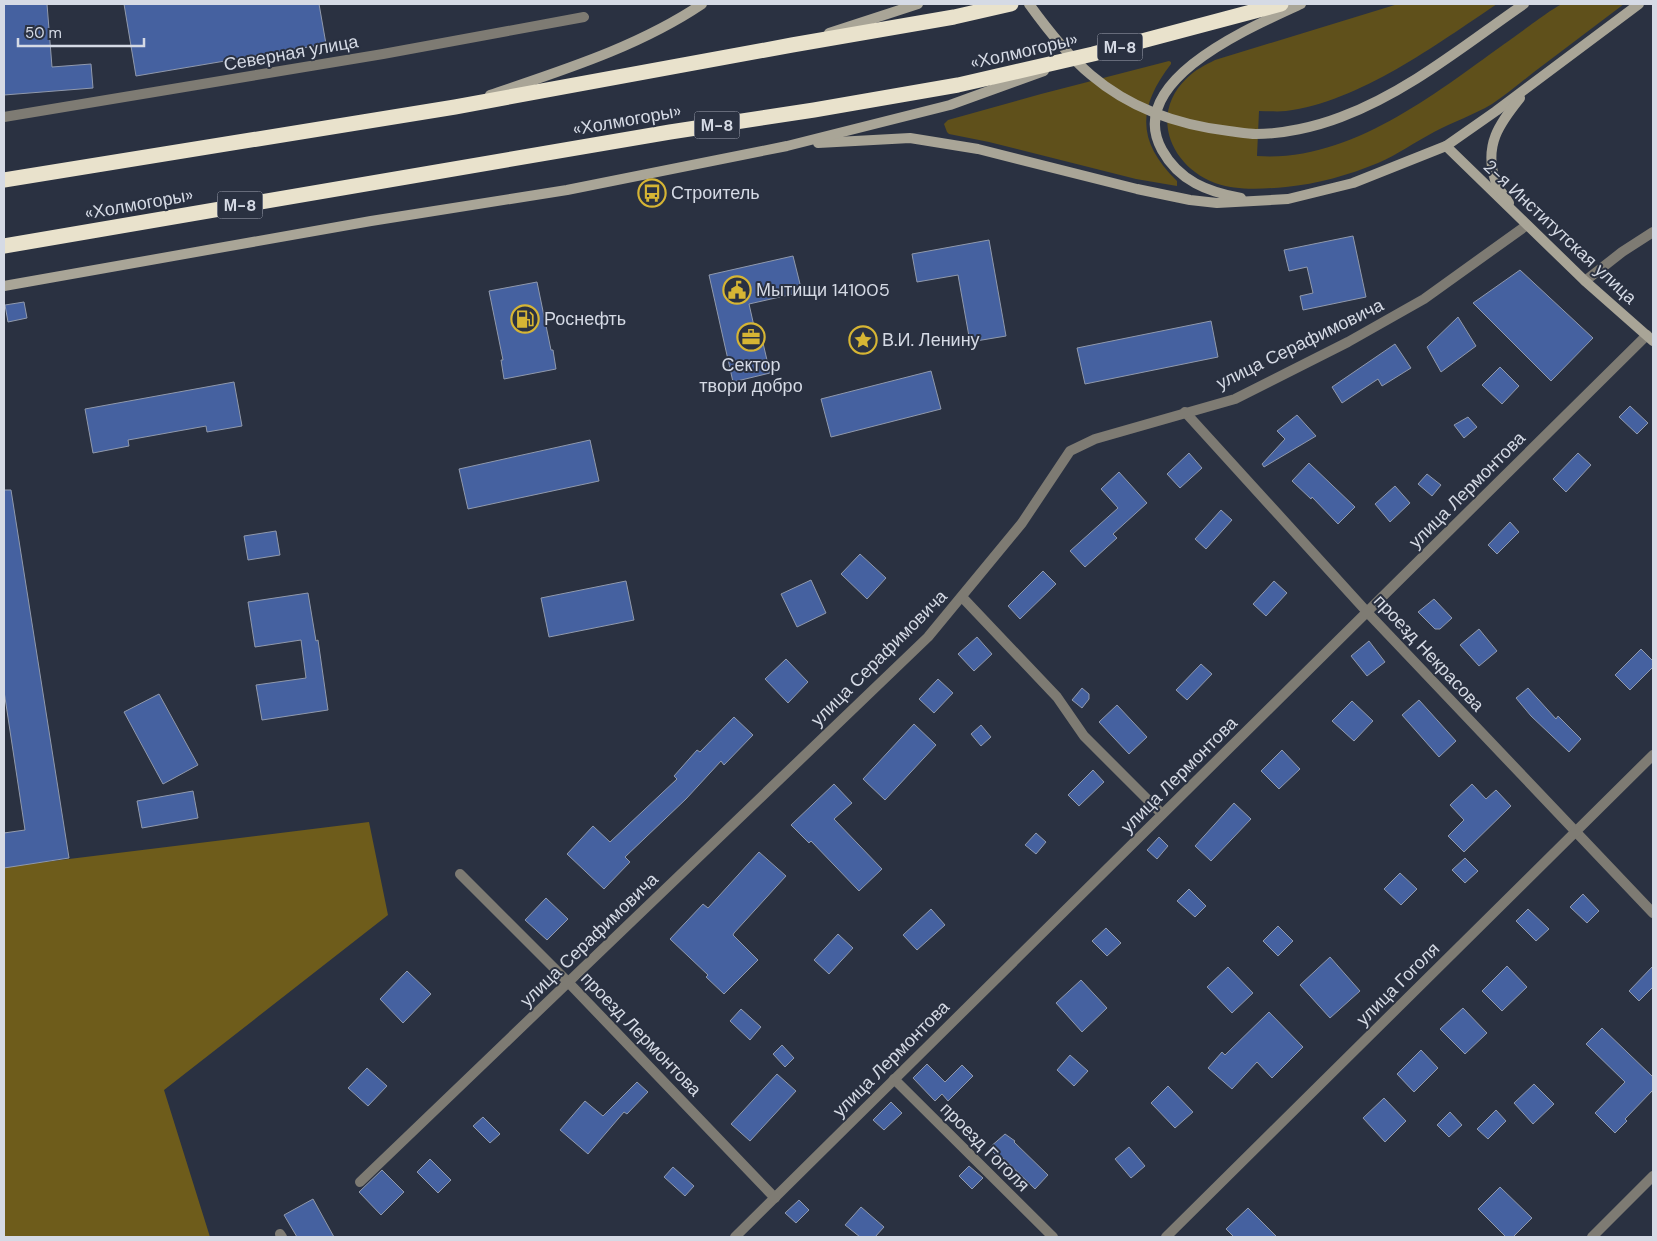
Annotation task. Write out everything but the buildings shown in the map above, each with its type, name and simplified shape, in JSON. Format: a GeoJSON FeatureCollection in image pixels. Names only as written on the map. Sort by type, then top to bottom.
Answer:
{"type":"FeatureCollection","features":[{"type":"Feature","properties":{"kind":"highway"},"geometry":{"type":"LineString","coordinates":[[4,180],[455,107],[954,17],[1011,4]]}},
{"type":"Feature","properties":{"kind":"highway","name":"«Холмогоры»"},"geometry":{"type":"LineString","coordinates":[[4,246],[938,88],[1093,54],[1281,4]]}},
{"type":"Feature","properties":{"kind":"street"},"geometry":{"type":"LineString","coordinates":[[455,107],[599,57],[653,32],[702,4]]}},
{"type":"Feature","properties":{"kind":"street"},"geometry":{"type":"LineString","coordinates":[[792,45],[918,4]]}},
{"type":"Feature","properties":{"kind":"street"},"geometry":{"type":"LineString","coordinates":[[1029,4],[1067,52],[1091,75],[1118,95],[1148,111],[1173,121],[1205,128],[1256,134],[1292,130],[1340,117],[1382,98],[1424,73],[1524,4]]}},
{"type":"Feature","properties":{"kind":"street"},"geometry":{"type":"LineString","coordinates":[[1261,202],[1201,188],[1168,160],[1160,146],[1156,130],[1156,108],[1165,93],[1195,61],[1248,29],[1301,4]]}},
{"type":"Feature","properties":{"kind":"street"},"geometry":{"type":"LineString","coordinates":[[787,146],[864,139],[910,138],[978,149],[1137,189],[1190,200],[1217,203],[1261,202],[1297,197],[1353,184],[1446,146],[1639,4]]}},
{"type":"Feature","properties":{"kind":"street","name":"Северная улица"},"geometry":{"type":"LineString","coordinates":[[4,117],[383,54],[584,17]]}},
{"type":"Feature","properties":{"kind":"street"},"geometry":{"type":"LineString","coordinates":[[4,286],[371,221],[566,190],[787,146],[950,105],[1093,54]]}},
{"type":"Feature","properties":{"kind":"street"},"geometry":{"type":"LineString","coordinates":[[1518,216],[1495,181],[1490,153],[1497,129],[1530,85]]}},
{"type":"Feature","properties":{"kind":"street","name":"2-я Институтская улица"},"geometry":{"type":"LineString","coordinates":[[1446,146],[1585,282],[1650,338]]}},
{"type":"Feature","properties":{"kind":"street","name":"улица Серафимовича"},"geometry":{"type":"LineString","coordinates":[[360,1182],[928,637],[1022,523],[1070,451],[1095,439],[1235,399],[1348,342],[1424,299],[1527,225]]}},
{"type":"Feature","properties":{"kind":"street"},"geometry":{"type":"LineString","coordinates":[[1585,282],[1622,252],[1653,232]]}},
{"type":"Feature","properties":{"kind":"street","name":"улица Лермонтова"},"geometry":{"type":"LineString","coordinates":[[735,1237],[1367,612],[1650,338]]}},
{"type":"Feature","properties":{"kind":"street","name":"проезд Некрасова"},"geometry":{"type":"LineString","coordinates":[[1185,412],[1367,612],[1653,913]]}},
{"type":"Feature","properties":{"kind":"street"},"geometry":{"type":"LineString","coordinates":[[962,597],[1057,697],[1084,736],[1162,814]]}},
{"type":"Feature","properties":{"kind":"street","name":"улица Гоголя"},"geometry":{"type":"LineString","coordinates":[[1166,1237],[1653,755]]}},
{"type":"Feature","properties":{"kind":"street","name":"проезд Лермонтова"},"geometry":{"type":"LineString","coordinates":[[460,874],[568,982],[774,1198]]}},
{"type":"Feature","properties":{"kind":"street","name":"проезд Гоголя"},"geometry":{"type":"LineString","coordinates":[[894,1079],[1053,1237]]}},
{"type":"Feature","properties":{"kind":"street"},"geometry":{"type":"LineString","coordinates":[[1592,1237],[1653,1176]]}},
{"type":"Feature","properties":{"kind":"shaded area"},"geometry":{"type":"Polygon","coordinates":[[[1398,4],[1497,4],[1423,53],[1369,84],[1314,105],[1286,111],[1259,111],[1257,156],[1292,155],[1326,148],[1359,136],[1392,120],[1453,81],[1546,14],[1563,4],[1624,4],[1492,104],[1441,128],[1385,160],[1356,171],[1298,186],[1250,189],[1223,186],[1199,175],[1176,152],[1170,138],[1167,123],[1169,107],[1175,92],[1197,70],[1215,60],[1398,4]]]}},
{"type":"Feature","properties":{"kind":"shaded area"},"geometry":{"type":"Polygon","coordinates":[[[1169,61],[1171,64],[1152,95],[1147,110],[1146,124],[1154,152],[1177,181],[1177,186],[1136,179],[989,142],[949,134],[944,124],[948,120],[1169,61]]]}},
{"type":"Feature","properties":{"kind":"shaded area"},"geometry":{"type":"Polygon","coordinates":[[[369,822],[388,915],[164,1090],[210,1237],[4,1237],[4,867],[369,822]]]}},
{"type":"Feature","properties":{"kind":"place","name":"Строитель"},"geometry":{"type":"Point","coordinates":[652,193]}},
{"type":"Feature","properties":{"kind":"place","name":"Мытищи 141005"},"geometry":{"type":"Point","coordinates":[737,290]}},
{"type":"Feature","properties":{"kind":"place","name":"Роснефть"},"geometry":{"type":"Point","coordinates":[525,319]}},
{"type":"Feature","properties":{"kind":"place","name":"Сектор твори добро"},"geometry":{"type":"Point","coordinates":[751,337]}},
{"type":"Feature","properties":{"kind":"place","name":"В.И. Ленину"},"geometry":{"type":"Point","coordinates":[863,340]}}]}
